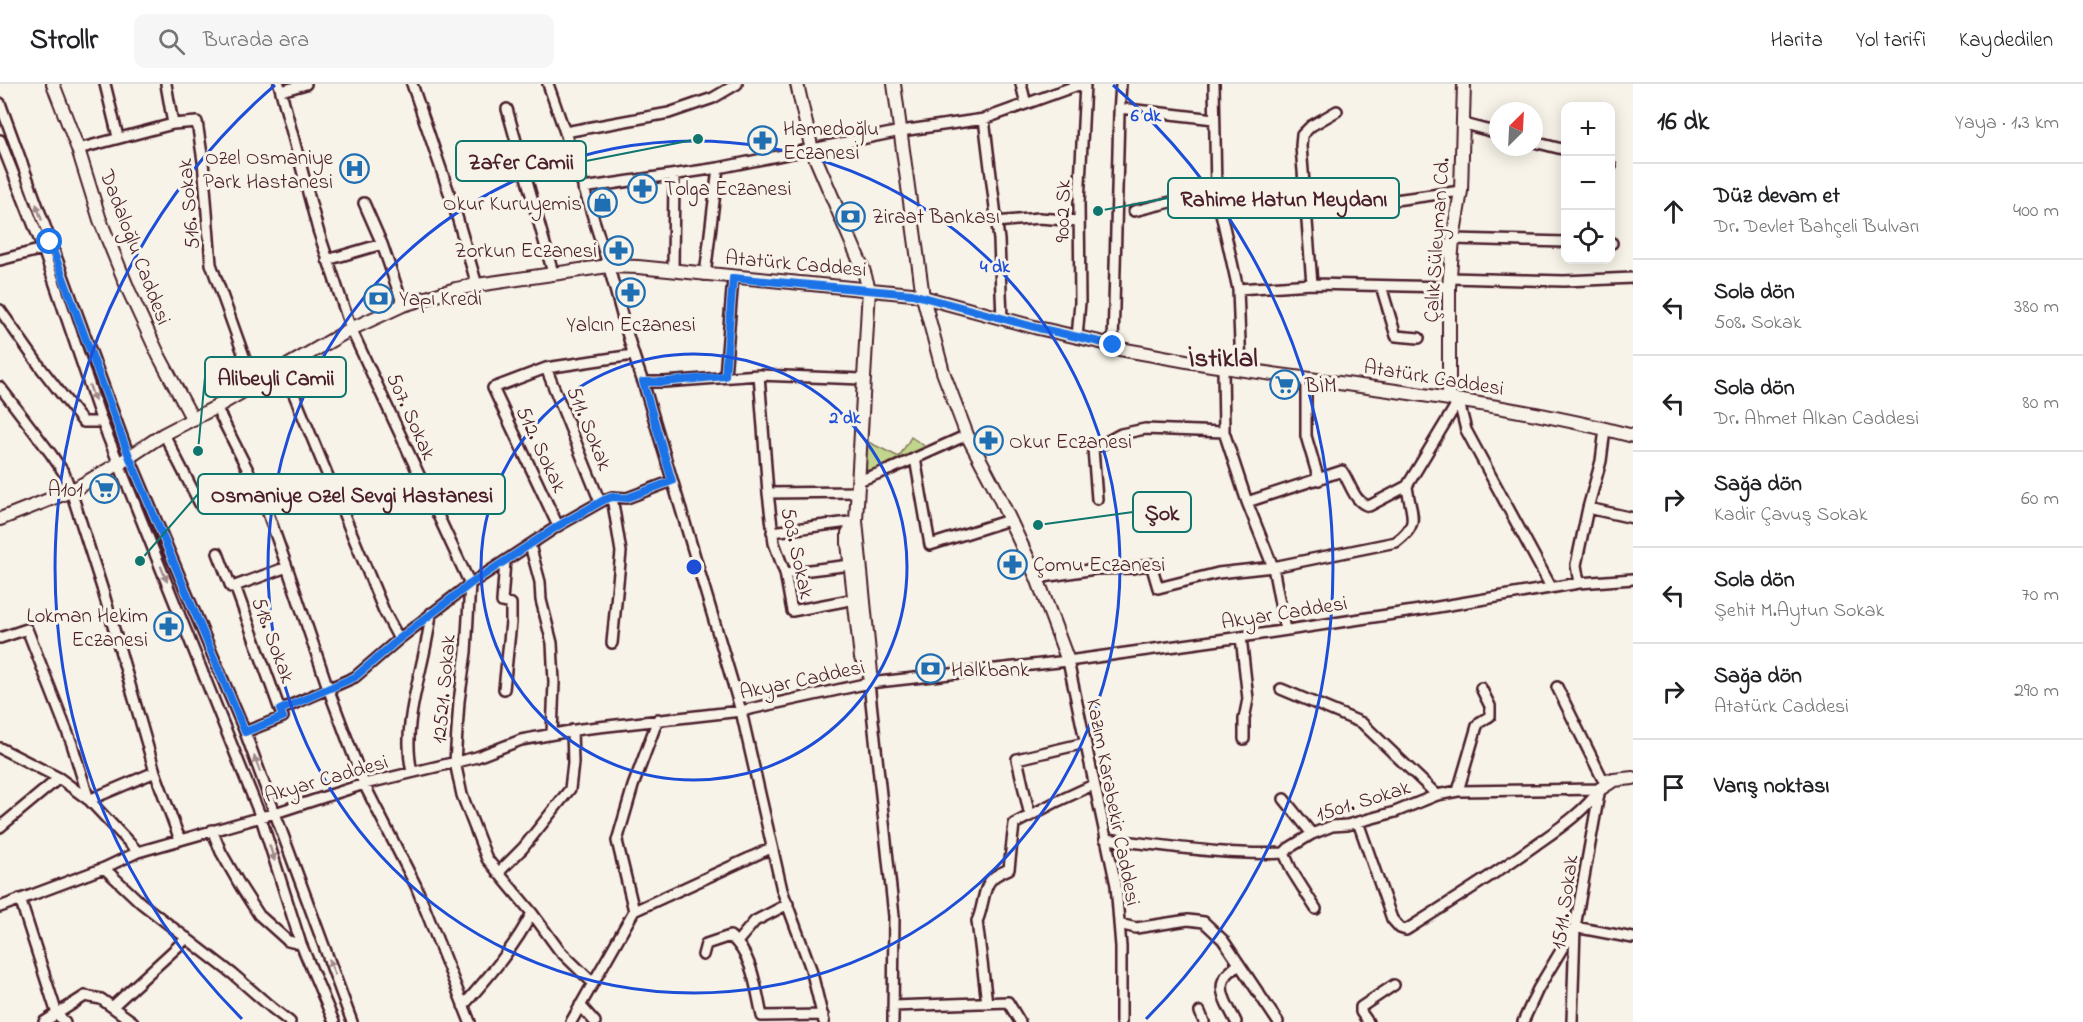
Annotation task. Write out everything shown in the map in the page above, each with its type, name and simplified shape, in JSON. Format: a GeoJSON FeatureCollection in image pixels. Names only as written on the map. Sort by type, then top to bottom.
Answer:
{"type":"FeatureCollection","features":[{"type":"Feature","properties":{"kind":"street","name":"Dadaloğlu Caddesi"},"geometry":{"type":"LineString","coordinates":[[53,84],[78,148],[100,220],[128,289],[159,356],[193,420]]}},
{"type":"Feature","properties":{"kind":"street"},"geometry":{"type":"LineString","coordinates":[[105,84],[118,137]]}},
{"type":"Feature","properties":{"kind":"street"},"geometry":{"type":"LineString","coordinates":[[78,148],[173,124],[166,84]]}},
{"type":"Feature","properties":{"kind":"street"},"geometry":{"type":"LineString","coordinates":[[280,87],[306,84]]}},
{"type":"Feature","properties":{"kind":"street"},"geometry":{"type":"LineString","coordinates":[[411,84],[455,210],[477,285]]}},
{"type":"Feature","properties":{"kind":"street"},"geometry":{"type":"LineString","coordinates":[[548,84],[608,266],[741,711],[771,848],[811,969],[824,1019],[762,1016],[747,954],[730,936],[706,944],[703,955]]}},
{"type":"Feature","properties":{"kind":"street"},"geometry":{"type":"LineString","coordinates":[[565,132],[669,113],[713,98],[737,84]]}},
{"type":"Feature","properties":{"kind":"street"},"geometry":{"type":"LineString","coordinates":[[797,84],[812,150],[863,269],[869,289],[862,379],[856,521],[871,673],[869,683],[894,916],[892,1022]]}},
{"type":"Feature","properties":{"kind":"street"},"geometry":{"type":"LineString","coordinates":[[894,84],[923,297],[943,372],[967,435],[994,486],[1037,578],[1068,661]]}},
{"type":"Feature","properties":{"kind":"street"},"geometry":{"type":"LineString","coordinates":[[1020,84],[1026,104]]}},
{"type":"Feature","properties":{"kind":"street"},"geometry":{"type":"LineString","coordinates":[[583,188],[717,168],[901,131],[984,119],[1083,84]]}},
{"type":"Feature","properties":{"kind":"street","name":"9002 Sk"},"geometry":{"type":"LineString","coordinates":[[1077,338],[1080,302],[1079,221],[1083,84]]}},
{"type":"Feature","properties":{"kind":"street"},"geometry":{"type":"LineString","coordinates":[[1113,345],[1121,84]]}},
{"type":"Feature","properties":{"kind":"street"},"geometry":{"type":"LineString","coordinates":[[1214,84],[1216,191],[1238,289],[1240,369]]}},
{"type":"Feature","properties":{"kind":"street","name":"Çalık Süleyman Cd."},"geometry":{"type":"LineString","coordinates":[[1456,400],[1449,282],[1461,191],[1464,84]]}},
{"type":"Feature","properties":{"kind":"street","name":"507. Sokak"},"geometry":{"type":"LineString","coordinates":[[280,87],[327,260],[351,329],[470,584]]}},
{"type":"Feature","properties":{"kind":"street"},"geometry":{"type":"LineString","coordinates":[[0,103],[125,460],[260,815],[301,944],[334,1022]]}},
{"type":"Feature","properties":{"kind":"street"},"geometry":{"type":"LineString","coordinates":[[1119,108],[1214,119]]}},
{"type":"Feature","properties":{"kind":"street"},"geometry":{"type":"LineString","coordinates":[[507,109],[552,273]]}},
{"type":"Feature","properties":{"kind":"street"},"geometry":{"type":"LineString","coordinates":[[1312,284],[1302,135],[1311,126],[1337,111]]}},
{"type":"Feature","properties":{"kind":"street"},"geometry":{"type":"LineString","coordinates":[[984,119],[996,222],[1002,319]]}},
{"type":"Feature","properties":{"kind":"street","name":"516. Sokak"},"geometry":{"type":"LineString","coordinates":[[173,124],[197,122],[204,171],[211,264],[254,384]]}},
{"type":"Feature","properties":{"kind":"street"},"geometry":{"type":"LineString","coordinates":[[1464,124],[1489,131]]}},
{"type":"Feature","properties":{"kind":"street"},"geometry":{"type":"LineString","coordinates":[[0,140],[43,249],[102,422],[125,460],[245,732],[352,1022]]}},
{"type":"Feature","properties":{"kind":"street"},"geometry":{"type":"LineString","coordinates":[[1543,144],[1561,149]]}},
{"type":"Feature","properties":{"kind":"street"},"geometry":{"type":"LineString","coordinates":[[705,275],[717,168]]}},
{"type":"Feature","properties":{"kind":"street"},"geometry":{"type":"LineString","coordinates":[[673,271],[674,175]]}},
{"type":"Feature","properties":{"kind":"street"},"geometry":{"type":"LineString","coordinates":[[1134,211],[1216,191]]}},
{"type":"Feature","properties":{"kind":"street"},"geometry":{"type":"LineString","coordinates":[[1307,212],[1461,191]]}},
{"type":"Feature","properties":{"kind":"street"},"geometry":{"type":"LineString","coordinates":[[364,203],[382,244],[403,305]]}},
{"type":"Feature","properties":{"kind":"street"},"geometry":{"type":"LineString","coordinates":[[996,222],[1039,218],[1079,221]]}},
{"type":"Feature","properties":{"kind":"street"},"geometry":{"type":"LineString","coordinates":[[1453,239],[1561,242]]}},
{"type":"Feature","properties":{"kind":"street"},"geometry":{"type":"LineString","coordinates":[[327,260],[382,244]]}},
{"type":"Feature","properties":{"kind":"street"},"geometry":{"type":"LineString","coordinates":[[0,260],[43,249]]}},
{"type":"Feature","properties":{"kind":"street","name":"Atatürk Caddesi"},"geometry":{"type":"LineString","coordinates":[[0,519],[71,491],[164,434],[193,420],[351,329],[403,305],[477,285],[608,266],[869,289],[923,297],[1077,338],[1113,345],[1120,349],[1223,367],[1456,400],[1563,419],[1633,436]]}},
{"type":"Feature","properties":{"kind":"street"},"geometry":{"type":"LineString","coordinates":[[725,376],[733,278]]}},
{"type":"Feature","properties":{"kind":"street"},"geometry":{"type":"LineString","coordinates":[[1238,289],[1312,284],[1381,286],[1449,282],[1633,279]]}},
{"type":"Feature","properties":{"kind":"street"},"geometry":{"type":"LineString","coordinates":[[1381,286],[1396,336],[1419,338]]}},
{"type":"Feature","properties":{"kind":"street"},"geometry":{"type":"LineString","coordinates":[[0,310],[82,422],[102,422]]}},
{"type":"Feature","properties":{"kind":"street"},"geometry":{"type":"LineString","coordinates":[[546,368],[633,355]]}},
{"type":"Feature","properties":{"kind":"street"},"geometry":{"type":"LineString","coordinates":[[1223,367],[1224,432],[1247,502],[1273,567],[1285,630]]}},
{"type":"Feature","properties":{"kind":"street"},"geometry":{"type":"LineString","coordinates":[[283,368],[384,611],[399,639]]}},
{"type":"Feature","properties":{"kind":"street","name":"512. Sokak"},"geometry":{"type":"LineString","coordinates":[[546,368],[493,388],[558,526]]}},
{"type":"Feature","properties":{"kind":"street","name":"511. Sokak"},"geometry":{"type":"LineString","coordinates":[[546,368],[600,502]]}},
{"type":"Feature","properties":{"kind":"street"},"geometry":{"type":"LineString","coordinates":[[643,382],[759,375],[862,379]]}},
{"type":"Feature","properties":{"kind":"street"},"geometry":{"type":"LineString","coordinates":[[759,375],[768,493]]}},
{"type":"Feature","properties":{"kind":"street"},"geometry":{"type":"LineString","coordinates":[[1306,378],[1306,436],[1318,480]]}},
{"type":"Feature","properties":{"kind":"street"},"geometry":{"type":"LineString","coordinates":[[0,387],[51,454],[71,491],[103,591],[154,772],[180,840]]}},
{"type":"Feature","properties":{"kind":"street"},"geometry":{"type":"LineString","coordinates":[[1247,502],[1342,471],[1349,480],[1358,501],[1369,506],[1407,486],[1456,400]]}},
{"type":"Feature","properties":{"kind":"street"},"geometry":{"type":"LineString","coordinates":[[1456,400],[1466,430],[1551,587]]}},
{"type":"Feature","properties":{"kind":"street"},"geometry":{"type":"LineString","coordinates":[[216,407],[264,502],[328,688],[364,784],[416,886],[470,1022]]}},
{"type":"Feature","properties":{"kind":"street"},"geometry":{"type":"LineString","coordinates":[[1097,499],[1093,449],[1120,434],[1144,429],[1224,432]]}},
{"type":"Feature","properties":{"kind":"street"},"geometry":{"type":"LineString","coordinates":[[1579,583],[1576,565],[1601,461],[1605,429]]}},
{"type":"Feature","properties":{"kind":"street"},"geometry":{"type":"LineString","coordinates":[[164,434],[201,506]]}},
{"type":"Feature","properties":{"kind":"street"},"geometry":{"type":"LineString","coordinates":[[858,486],[967,435]]}},
{"type":"Feature","properties":{"kind":"street"},"geometry":{"type":"LineString","coordinates":[[915,458],[930,545],[1009,520]]}},
{"type":"Feature","properties":{"kind":"street"},"geometry":{"type":"LineString","coordinates":[[245,732],[283,717],[280,710],[355,677],[431,613],[470,584],[558,526],[612,497],[627,498],[672,481]]}},
{"type":"Feature","properties":{"kind":"street","name":"503. Sokak"},"geometry":{"type":"LineString","coordinates":[[855,599],[792,611],[785,573],[774,543],[768,493],[858,486]]}},
{"type":"Feature","properties":{"kind":"street"},"geometry":{"type":"LineString","coordinates":[[1037,578],[1095,569],[1133,568],[1150,564],[1158,588],[1218,573],[1273,567],[1396,542],[1413,526],[1407,486]]}},
{"type":"Feature","properties":{"kind":"street"},"geometry":{"type":"LineString","coordinates":[[612,497],[621,552],[612,642]]}},
{"type":"Feature","properties":{"kind":"street"},"geometry":{"type":"LineString","coordinates":[[1588,508],[1633,518]]}},
{"type":"Feature","properties":{"kind":"street"},"geometry":{"type":"LineString","coordinates":[[772,532],[856,521]]}},
{"type":"Feature","properties":{"kind":"street"},"geometry":{"type":"LineString","coordinates":[[856,521],[848,533],[863,674],[869,683]]}},
{"type":"Feature","properties":{"kind":"street"},"geometry":{"type":"LineString","coordinates":[[530,545],[552,643],[554,682],[552,734]]}},
{"type":"Feature","properties":{"kind":"street","name":"518. Sokak"},"geometry":{"type":"LineString","coordinates":[[218,553],[280,710]]}},
{"type":"Feature","properties":{"kind":"street"},"geometry":{"type":"LineString","coordinates":[[504,689],[511,622],[511,604],[502,602],[505,561]]}},
{"type":"Feature","properties":{"kind":"street"},"geometry":{"type":"LineString","coordinates":[[785,573],[851,565]]}},
{"type":"Feature","properties":{"kind":"street"},"geometry":{"type":"LineString","coordinates":[[233,587],[288,567]]}},
{"type":"Feature","properties":{"kind":"street","name":"Akyar Caddesi"},"geometry":{"type":"LineString","coordinates":[[0,907],[104,868],[138,852],[260,815],[275,813],[364,784],[477,757],[521,740],[572,730],[741,711],[869,683],[1068,661],[1430,609],[1551,587],[1633,579]]}},
{"type":"Feature","properties":{"kind":"street","name":"12521. Sokak"},"geometry":{"type":"LineString","coordinates":[[470,584],[455,762],[462,795],[487,860],[532,913],[559,950],[593,982]]}},
{"type":"Feature","properties":{"kind":"street"},"geometry":{"type":"LineString","coordinates":[[412,772],[408,753],[408,735],[429,636],[431,613]]}},
{"type":"Feature","properties":{"kind":"street"},"geometry":{"type":"LineString","coordinates":[[0,638],[27,629],[72,744],[89,800]]}},
{"type":"Feature","properties":{"kind":"street"},"geometry":{"type":"LineString","coordinates":[[1241,637],[1248,699],[1244,719],[1244,739]]}},
{"type":"Feature","properties":{"kind":"street","name":"Kazım Karabekir Caddesi"},"geometry":{"type":"LineString","coordinates":[[1068,661],[1116,885],[1121,947],[1121,1022]]}},
{"type":"Feature","properties":{"kind":"street"},"geometry":{"type":"LineString","coordinates":[[1557,687],[1602,778],[1632,780]]}},
{"type":"Feature","properties":{"kind":"street"},"geometry":{"type":"LineString","coordinates":[[1458,791],[1477,726],[1490,716],[1490,706],[1481,688]]}},
{"type":"Feature","properties":{"kind":"street"},"geometry":{"type":"LineString","coordinates":[[1281,689],[1362,723],[1437,795]]}},
{"type":"Feature","properties":{"kind":"street"},"geometry":{"type":"LineString","coordinates":[[634,911],[617,841],[633,786],[658,719]]}},
{"type":"Feature","properties":{"kind":"street"},"geometry":{"type":"LineString","coordinates":[[498,873],[523,848],[570,789],[573,763],[572,730]]}},
{"type":"Feature","properties":{"kind":"street"},"geometry":{"type":"LineString","coordinates":[[1030,816],[1017,759],[1085,743]]}},
{"type":"Feature","properties":{"kind":"street"},"geometry":{"type":"LineString","coordinates":[[1,751],[59,778],[89,800],[138,852]]}},
{"type":"Feature","properties":{"kind":"street"},"geometry":{"type":"LineString","coordinates":[[89,800],[154,772]]}},
{"type":"Feature","properties":{"kind":"street"},"geometry":{"type":"LineString","coordinates":[[0,827],[59,778]]}},
{"type":"Feature","properties":{"kind":"street"},"geometry":{"type":"LineString","coordinates":[[1358,822],[1392,918],[1400,928],[1406,930],[1498,872],[1550,835],[1585,808],[1600,789],[1614,780]]}},
{"type":"Feature","properties":{"kind":"street"},"geometry":{"type":"LineString","coordinates":[[987,1003],[977,921],[981,914],[988,883],[1009,868],[1014,824],[1054,802],[1093,785]]}},
{"type":"Feature","properties":{"kind":"street","name":"1501. Sokak"},"geometry":{"type":"LineString","coordinates":[[1284,854],[1289,848],[1312,834],[1332,826],[1395,812],[1437,795],[1458,791],[1600,789]]}},
{"type":"Feature","properties":{"kind":"street","name":"1511. Sokak"},"geometry":{"type":"LineString","coordinates":[[1572,1022],[1575,927],[1600,789]]}},
{"type":"Feature","properties":{"kind":"street"},"geometry":{"type":"LineString","coordinates":[[1284,799],[1312,834]]}},
{"type":"Feature","properties":{"kind":"street"},"geometry":{"type":"LineString","coordinates":[[212,830],[231,870],[260,915],[288,941],[301,944]]}},
{"type":"Feature","properties":{"kind":"street"},"geometry":{"type":"LineString","coordinates":[[1105,839],[1284,854],[1316,909]]}},
{"type":"Feature","properties":{"kind":"street"},"geometry":{"type":"LineString","coordinates":[[571,1022],[634,911],[771,848]]}},
{"type":"Feature","properties":{"kind":"street"},"geometry":{"type":"LineString","coordinates":[[104,868],[141,903],[290,1022]]}},
{"type":"Feature","properties":{"kind":"street"},"geometry":{"type":"LineString","coordinates":[[20,899],[57,1014],[65,1022]]}},
{"type":"Feature","properties":{"kind":"street"},"geometry":{"type":"LineString","coordinates":[[737,942],[755,921],[788,904]]}},
{"type":"Feature","properties":{"kind":"street"},"geometry":{"type":"LineString","coordinates":[[463,1006],[521,936],[532,913]]}},
{"type":"Feature","properties":{"kind":"street"},"geometry":{"type":"LineString","coordinates":[[1119,924],[1136,928],[1188,920],[1203,922],[1223,940],[1278,1022]]}},
{"type":"Feature","properties":{"kind":"street"},"geometry":{"type":"LineString","coordinates":[[1523,1022],[1538,989],[1575,927],[1633,938]]}},
{"type":"Feature","properties":{"kind":"street"},"geometry":{"type":"LineString","coordinates":[[112,1007],[187,938]]}},
{"type":"Feature","properties":{"kind":"street"},"geometry":{"type":"LineString","coordinates":[[1236,1022],[1222,991],[1222,985],[1225,978],[1238,964]]}},
{"type":"Feature","properties":{"kind":"street"},"geometry":{"type":"LineString","coordinates":[[1368,1022],[1361,1012],[1361,1007],[1394,985]]}},
{"type":"Feature","properties":{"kind":"street"},"geometry":{"type":"LineString","coordinates":[[44,1022],[85,996],[101,999],[133,1022]]}},
{"type":"Feature","properties":{"kind":"street"},"geometry":{"type":"LineString","coordinates":[[893,1006],[1008,1002],[1020,1022]]}},
{"type":"Feature","properties":{"kind":"street"},"geometry":{"type":"LineString","coordinates":[[580,1005],[595,1022]]}},
{"type":"Feature","properties":{"kind":"street"},"geometry":{"type":"LineString","coordinates":[[1200,1012],[1204,1022]]}},
{"type":"Feature","properties":{"kind":"green space"},"geometry":{"type":"Polygon","coordinates":[[[911,437],[929,449],[883,469],[866,470],[861,466],[864,440],[899,457],[911,437]]]}},
{"type":"Feature","properties":{"kind":"place","name":"Zafer Camii"},"geometry":{"type":"Point","coordinates":[698,139]}},
{"type":"Feature","properties":{"kind":"place","name":"Hamedoğlu Eczanesi"},"geometry":{"type":"Point","coordinates":[762,140]}},
{"type":"Feature","properties":{"kind":"place","name":"Ozel Osmaniye Park Hastanesi"},"geometry":{"type":"Point","coordinates":[354,169]}},
{"type":"Feature","properties":{"kind":"place","name":"Tolga Eczanesi"},"geometry":{"type":"Point","coordinates":[643,188]}},
{"type":"Feature","properties":{"kind":"place","name":"Okur Kuruyemis"},"geometry":{"type":"Point","coordinates":[603,203]}},
{"type":"Feature","properties":{"kind":"place","name":"Rahime Hatun Meydanı"},"geometry":{"type":"Point","coordinates":[1098,211]}},
{"type":"Feature","properties":{"kind":"place","name":"Ziraat Bankası"},"geometry":{"type":"Point","coordinates":[851,216]}},
{"type":"Feature","properties":{"kind":"place","name":"Zorkun Eczanesi"},"geometry":{"type":"Point","coordinates":[618,250]}},
{"type":"Feature","properties":{"kind":"place","name":"Yalcın Eczanesi"},"geometry":{"type":"Point","coordinates":[631,293]}},
{"type":"Feature","properties":{"kind":"place","name":"Yapı Kredi"},"geometry":{"type":"Point","coordinates":[378,298]}},
{"type":"Feature","properties":{"kind":"place","name":"BİM"},"geometry":{"type":"Point","coordinates":[1284,385]}},
{"type":"Feature","properties":{"kind":"place","name":"Okur Eczanesi"},"geometry":{"type":"Point","coordinates":[988,441]}},
{"type":"Feature","properties":{"kind":"place","name":"Alibeyli Camii"},"geometry":{"type":"Point","coordinates":[198,451]}},
{"type":"Feature","properties":{"kind":"place","name":"A101"},"geometry":{"type":"Point","coordinates":[104,489]}},
{"type":"Feature","properties":{"kind":"place","name":"Şok"},"geometry":{"type":"Point","coordinates":[1038,525]}},
{"type":"Feature","properties":{"kind":"place","name":"Osmaniye Ozel Sevgi Hastanesi"},"geometry":{"type":"Point","coordinates":[140,561]}},
{"type":"Feature","properties":{"kind":"place","name":"Çomu Eczanesi"},"geometry":{"type":"Point","coordinates":[1012,564]}},
{"type":"Feature","properties":{"kind":"place","name":"Lokman Hekim Eczanesi"},"geometry":{"type":"Point","coordinates":[169,627]}},
{"type":"Feature","properties":{"kind":"place","name":"Halkbank"},"geometry":{"type":"Point","coordinates":[930,669]}},
{"type":"Feature","properties":{"kind":"district","name":"İstiklal"},"geometry":{"type":"Point","coordinates":[1223,357]}},
{"type":"Feature","properties":{"kind":"route"},"geometry":{"type":"LineString","coordinates":[[50,242],[129,456],[245,732],[283,717],[280,710],[355,677],[431,613],[470,584],[558,526],[604,500],[612,497],[627,498],[672,481],[643,382],[725,376],[733,278],[912,294],[1099,344],[1113,345]]}}]}
